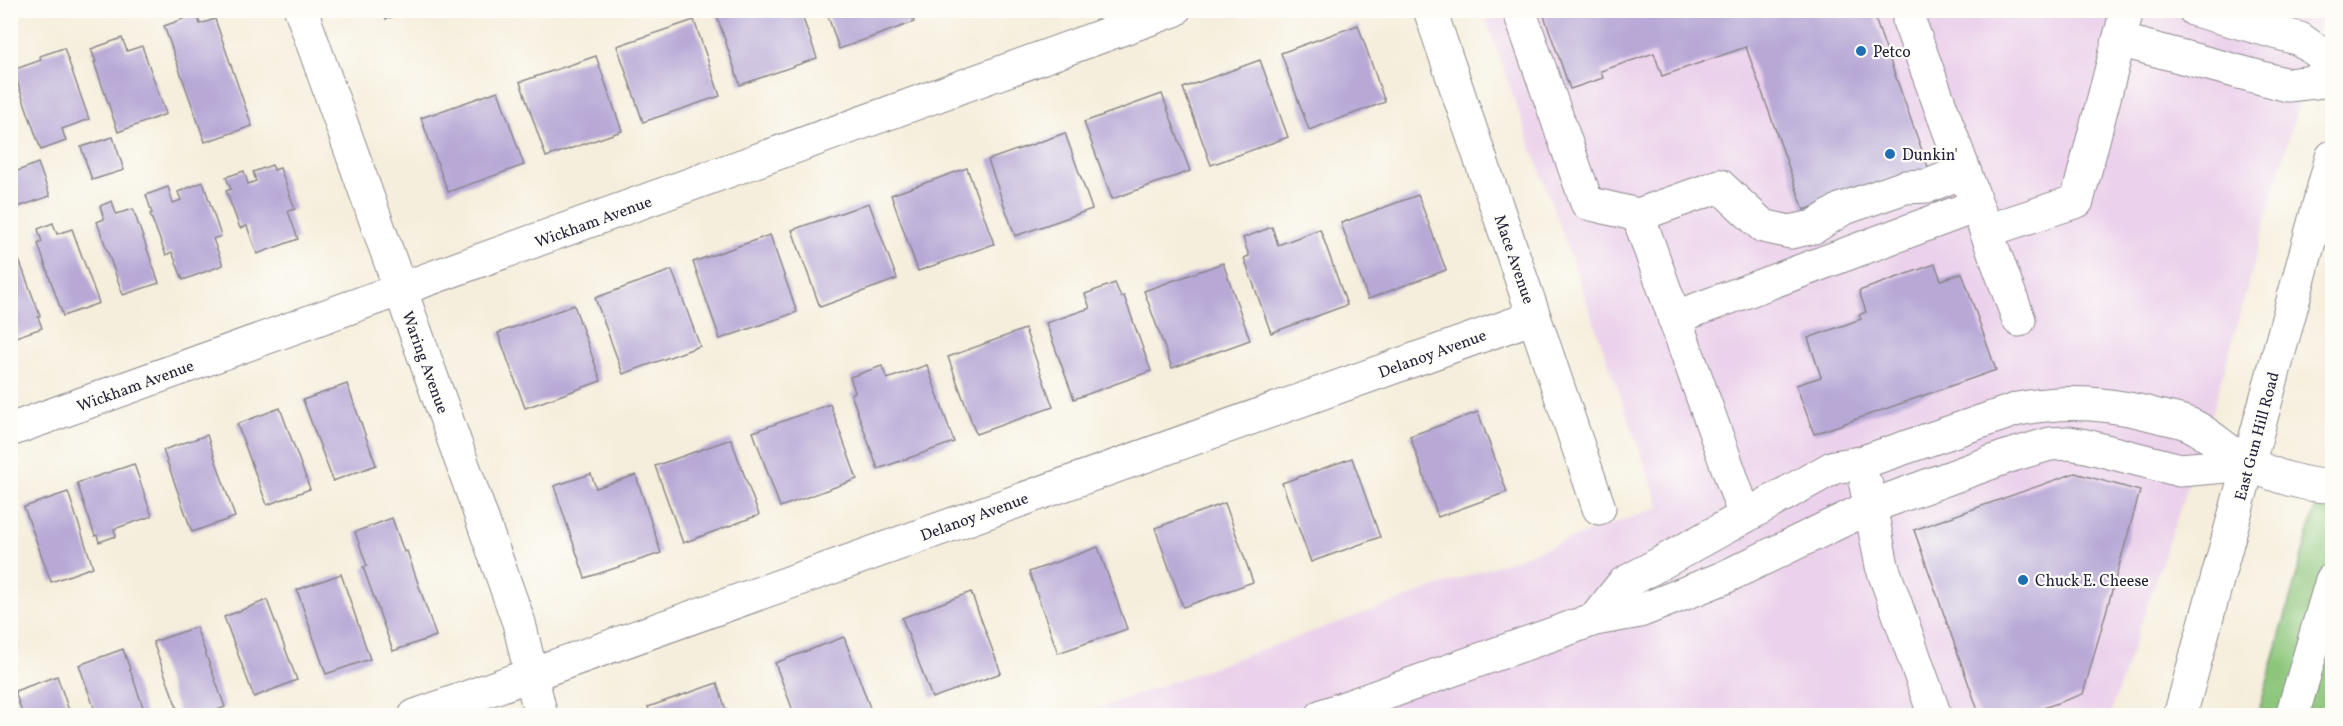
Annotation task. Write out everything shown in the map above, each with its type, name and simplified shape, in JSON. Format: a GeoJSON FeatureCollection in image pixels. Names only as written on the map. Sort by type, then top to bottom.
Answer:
{"type":"FeatureCollection","features":[{"type":"Feature","properties":{"kind":"street","name":"Waring Avenue"},"geometry":{"type":"LineString","coordinates":[[301,10],[519,623],[540,716]]}},
{"type":"Feature","properties":{"kind":"street","name":"Wickham Avenue"},"geometry":{"type":"LineString","coordinates":[[10,430],[1174,10]]}},
{"type":"Feature","properties":{"kind":"street","name":"Mace Avenue"},"geometry":{"type":"LineString","coordinates":[[1430,10],[1599,508]]}},
{"type":"Feature","properties":{"kind":"street"},"geometry":{"type":"LineString","coordinates":[[1520,10],[1587,202],[1638,215],[1720,186],[1763,226],[1790,232],[1814,227],[1842,210],[1905,187],[1928,186],[1964,171]]}},
{"type":"Feature","properties":{"kind":"street"},"geometry":{"type":"LineString","coordinates":[[1912,10],[1909,21],[2019,320]]}},
{"type":"Feature","properties":{"kind":"street"},"geometry":{"type":"LineString","coordinates":[[2195,10],[2300,39],[2332,62]]}},
{"type":"Feature","properties":{"kind":"street"},"geometry":{"type":"LineString","coordinates":[[1674,318],[1981,218],[2077,201],[2123,25],[2288,85],[2332,80]]}},
{"type":"Feature","properties":{"kind":"street","name":"East Gun Hill Road"},"geometry":{"type":"LineString","coordinates":[[2180,716],[2332,157]]}},
{"type":"Feature","properties":{"kind":"street"},"geometry":{"type":"LineString","coordinates":[[1638,215],[1745,516]]}},
{"type":"Feature","properties":{"kind":"street","name":"Delanoy Avenue"},"geometry":{"type":"LineString","coordinates":[[415,716],[1534,317]]}},
{"type":"Feature","properties":{"kind":"street"},"geometry":{"type":"LineString","coordinates":[[1595,619],[1623,584],[1834,467],[1860,463],[2018,409],[2063,402],[2135,409],[2192,425],[2249,464],[2312,486],[2332,486]]}},
{"type":"Feature","properties":{"kind":"street"},"geometry":{"type":"LineString","coordinates":[[1322,716],[1595,619],[1640,611],[1723,578],[1872,506],[2008,456],[2050,444],[2069,443],[2086,446],[2180,470],[2249,464]]}},
{"type":"Feature","properties":{"kind":"street"},"geometry":{"type":"LineString","coordinates":[[1860,463],[1872,506],[1882,566],[1935,716]]}},
{"type":"Feature","properties":{"kind":"street"},"geometry":{"type":"LineString","coordinates":[[2292,716],[2332,580]]}},
{"type":"Feature","properties":{"kind":"shaded area"},"geometry":{"type":"Polygon","coordinates":[[[1483,11],[2324,11],[2213,411],[2110,715],[1077,716],[1660,507],[1483,11]]]}},
{"type":"Feature","properties":{"kind":"green space"},"geometry":{"type":"Polygon","coordinates":[[[2332,448],[2332,715],[2258,715],[2332,448]]]}},
{"type":"Feature","properties":{"kind":"building"},"geometry":{"type":"Polygon","coordinates":[[[383,10],[409,10],[409,11],[386,19],[383,10]]]}},
{"type":"Feature","properties":{"kind":"building"},"geometry":{"type":"Polygon","coordinates":[[[715,10],[800,10],[817,58],[740,85],[715,10]]]}},
{"type":"Feature","properties":{"kind":"building"},"geometry":{"type":"Polygon","coordinates":[[[826,10],[910,10],[914,22],[839,49],[826,10]]]}},
{"type":"Feature","properties":{"kind":"building"},"geometry":{"type":"Polygon","coordinates":[[[1542,10],[1872,10],[1930,173],[1913,171],[1804,210],[1746,47],[1662,76],[1654,53],[1601,71],[1603,78],[1570,89],[1542,10]]]}},
{"type":"Feature","properties":{"kind":"building"},"geometry":{"type":"Polygon","coordinates":[[[197,14],[200,24],[215,19],[252,126],[205,142],[164,26],[197,14]]]}},
{"type":"Feature","properties":{"kind":"building"},"geometry":{"type":"Polygon","coordinates":[[[694,20],[720,96],[643,122],[617,46],[694,20]]]}},
{"type":"Feature","properties":{"kind":"building"},"geometry":{"type":"Polygon","coordinates":[[[1358,25],[1385,102],[1309,130],[1281,53],[1358,25]]]}},
{"type":"Feature","properties":{"kind":"building"},"geometry":{"type":"Polygon","coordinates":[[[122,38],[127,51],[142,46],[166,114],[118,132],[91,49],[122,38]]]}},
{"type":"Feature","properties":{"kind":"building"},"geometry":{"type":"Polygon","coordinates":[[[64,48],[89,119],[62,129],[66,141],[41,150],[13,70],[41,60],[40,56],[64,48]]]}},
{"type":"Feature","properties":{"kind":"building"},"geometry":{"type":"Polygon","coordinates":[[[596,56],[622,131],[546,157],[520,82],[596,56]]]}},
{"type":"Feature","properties":{"kind":"building"},"geometry":{"type":"Polygon","coordinates":[[[1260,60],[1288,137],[1211,165],[1183,88],[1260,60]]]}},
{"type":"Feature","properties":{"kind":"building"},"geometry":{"type":"Polygon","coordinates":[[[498,91],[524,165],[448,192],[421,118],[498,91]]]}},
{"type":"Feature","properties":{"kind":"building"},"geometry":{"type":"Polygon","coordinates":[[[1162,94],[1190,171],[1112,199],[1084,122],[1162,94]]]}},
{"type":"Feature","properties":{"kind":"building"},"geometry":{"type":"Polygon","coordinates":[[[1065,133],[1092,209],[1015,236],[988,160],[1065,133]]]}},
{"type":"Feature","properties":{"kind":"building"},"geometry":{"type":"Polygon","coordinates":[[[113,137],[124,170],[92,180],[81,147],[113,137]]]}},
{"type":"Feature","properties":{"kind":"building"},"geometry":{"type":"Polygon","coordinates":[[[38,163],[50,196],[18,207],[10,186],[10,174],[38,163]]]}},
{"type":"Feature","properties":{"kind":"building"},"geometry":{"type":"Polygon","coordinates":[[[272,165],[274,170],[280,168],[295,209],[288,211],[298,239],[257,254],[247,226],[240,228],[226,191],[231,189],[226,177],[244,171],[248,184],[256,181],[253,172],[272,165]]]}},
{"type":"Feature","properties":{"kind":"building"},"geometry":{"type":"Polygon","coordinates":[[[967,168],[994,244],[918,271],[891,195],[967,168]]]}},
{"type":"Feature","properties":{"kind":"building"},"geometry":{"type":"Polygon","coordinates":[[[203,182],[221,236],[213,239],[223,265],[183,280],[172,252],[166,255],[150,214],[152,213],[146,195],[168,187],[173,203],[181,200],[178,192],[203,182]]]}},
{"type":"Feature","properties":{"kind":"building"},"geometry":{"type":"Polygon","coordinates":[[[1418,195],[1446,270],[1368,299],[1341,223],[1418,195]]]}},
{"type":"Feature","properties":{"kind":"building"},"geometry":{"type":"Polygon","coordinates":[[[112,201],[116,214],[133,209],[159,283],[123,295],[97,222],[104,219],[100,206],[112,201]]]}},
{"type":"Feature","properties":{"kind":"building"},"geometry":{"type":"Polygon","coordinates":[[[869,203],[897,279],[820,307],[792,230],[869,203]]]}},
{"type":"Feature","properties":{"kind":"building"},"geometry":{"type":"Polygon","coordinates":[[[53,223],[57,234],[72,229],[99,303],[63,316],[38,244],[42,242],[38,229],[53,223]]]}},
{"type":"Feature","properties":{"kind":"building"},"geometry":{"type":"Polygon","coordinates":[[[1272,227],[1278,245],[1320,229],[1347,305],[1271,333],[1244,258],[1249,256],[1243,238],[1272,227]]]}},
{"type":"Feature","properties":{"kind":"building"},"geometry":{"type":"Polygon","coordinates":[[[770,235],[797,312],[720,339],[693,262],[770,235]]]}},
{"type":"Feature","properties":{"kind":"building"},"geometry":{"type":"Polygon","coordinates":[[[12,241],[40,316],[38,317],[42,328],[10,339],[10,242],[12,241]]]}},
{"type":"Feature","properties":{"kind":"building"},"geometry":{"type":"Polygon","coordinates":[[[1223,263],[1250,340],[1172,368],[1144,291],[1223,263]]]}},
{"type":"Feature","properties":{"kind":"building"},"geometry":{"type":"Polygon","coordinates":[[[1935,264],[1941,280],[1962,273],[1996,370],[1814,434],[1796,385],[1821,377],[1808,338],[1861,319],[1859,315],[1866,312],[1859,291],[1935,264]]]}},
{"type":"Feature","properties":{"kind":"building"},"geometry":{"type":"Polygon","coordinates":[[[672,270],[700,346],[623,374],[595,298],[672,270]]]}},
{"type":"Feature","properties":{"kind":"building"},"geometry":{"type":"Polygon","coordinates":[[[1115,283],[1121,297],[1124,296],[1151,371],[1074,399],[1046,323],[1090,308],[1085,294],[1115,283]]]}},
{"type":"Feature","properties":{"kind":"building"},"geometry":{"type":"Polygon","coordinates":[[[574,305],[601,381],[525,408],[498,333],[574,305]]]}},
{"type":"Feature","properties":{"kind":"building"},"geometry":{"type":"Polygon","coordinates":[[[1025,329],[1053,407],[976,434],[948,357],[1025,329]]]}},
{"type":"Feature","properties":{"kind":"building"},"geometry":{"type":"Polygon","coordinates":[[[927,365],[954,442],[878,469],[851,394],[855,392],[850,377],[882,366],[887,379],[927,365]]]}},
{"type":"Feature","properties":{"kind":"building"},"geometry":{"type":"Polygon","coordinates":[[[347,384],[376,465],[333,481],[303,400],[347,384]]]}},
{"type":"Feature","properties":{"kind":"building"},"geometry":{"type":"Polygon","coordinates":[[[830,404],[857,479],[780,507],[753,432],[830,404]]]}},
{"type":"Feature","properties":{"kind":"building"},"geometry":{"type":"Polygon","coordinates":[[[280,408],[310,489],[267,505],[237,424],[280,408]]]}},
{"type":"Feature","properties":{"kind":"building"},"geometry":{"type":"Polygon","coordinates":[[[1478,412],[1507,492],[1438,517],[1410,436],[1478,412]]]}},
{"type":"Feature","properties":{"kind":"building"},"geometry":{"type":"Polygon","coordinates":[[[207,435],[235,517],[192,532],[163,450],[207,435]]]}},
{"type":"Feature","properties":{"kind":"building"},"geometry":{"type":"Polygon","coordinates":[[[731,439],[759,515],[683,543],[655,466],[731,439]]]}},
{"type":"Feature","properties":{"kind":"building"},"geometry":{"type":"Polygon","coordinates":[[[1352,458],[1380,537],[1311,562],[1282,483],[1352,458]]]}},
{"type":"Feature","properties":{"kind":"building"},"geometry":{"type":"Polygon","coordinates":[[[134,464],[152,516],[114,529],[116,536],[99,542],[77,483],[134,464]]]}},
{"type":"Feature","properties":{"kind":"building","name":"Chuck E. Cheese"},"geometry":{"type":"Polygon","coordinates":[[[2075,473],[2140,491],[2083,694],[2021,716],[1980,716],[1914,530],[2075,473]]]}},
{"type":"Feature","properties":{"kind":"building"},"geometry":{"type":"Polygon","coordinates":[[[591,474],[596,488],[636,475],[661,553],[585,578],[554,486],[591,474]]]}},
{"type":"Feature","properties":{"kind":"building"},"geometry":{"type":"Polygon","coordinates":[[[68,492],[93,567],[51,582],[24,507],[68,492]]]}},
{"type":"Feature","properties":{"kind":"building"},"geometry":{"type":"Polygon","coordinates":[[[1225,503],[1253,582],[1183,607],[1155,528],[1225,503]]]}},
{"type":"Feature","properties":{"kind":"building"},"geometry":{"type":"Polygon","coordinates":[[[392,518],[404,552],[407,551],[436,636],[393,651],[363,567],[367,566],[355,532],[392,518]]]}},
{"type":"Feature","properties":{"kind":"building"},"geometry":{"type":"Polygon","coordinates":[[[1098,547],[1127,629],[1058,653],[1029,572],[1098,547]]]}},
{"type":"Feature","properties":{"kind":"building"},"geometry":{"type":"Polygon","coordinates":[[[341,574],[370,659],[326,674],[297,590],[341,574]]]}},
{"type":"Feature","properties":{"kind":"building"},"geometry":{"type":"Polygon","coordinates":[[[971,592],[1001,673],[932,698],[902,618],[971,592]]]}},
{"type":"Feature","properties":{"kind":"building"},"geometry":{"type":"Polygon","coordinates":[[[267,600],[297,680],[254,697],[224,617],[267,600]]]}},
{"type":"Feature","properties":{"kind":"building"},"geometry":{"type":"Polygon","coordinates":[[[196,627],[225,707],[201,716],[180,716],[153,642],[196,627]]]}},
{"type":"Feature","properties":{"kind":"building"},"geometry":{"type":"Polygon","coordinates":[[[844,637],[873,716],[795,716],[775,663],[844,637]]]}},
{"type":"Feature","properties":{"kind":"building"},"geometry":{"type":"Polygon","coordinates":[[[123,649],[146,716],[97,716],[79,665],[123,649]]]}},
{"type":"Feature","properties":{"kind":"building"},"geometry":{"type":"Polygon","coordinates":[[[57,676],[71,716],[23,716],[15,691],[57,676]]]}},
{"type":"Feature","properties":{"kind":"building"},"geometry":{"type":"Polygon","coordinates":[[[717,683],[728,716],[651,716],[648,707],[717,683]]]}},
{"type":"Feature","properties":{"kind":"place","name":"Petco"},"geometry":{"type":"Point","coordinates":[1861,51]}},
{"type":"Feature","properties":{"kind":"place","name":"Dunkin'"},"geometry":{"type":"Point","coordinates":[1890,154]}},
{"type":"Feature","properties":{"kind":"place","name":"Chuck E. Cheese"},"geometry":{"type":"Point","coordinates":[2023,580]}}]}
